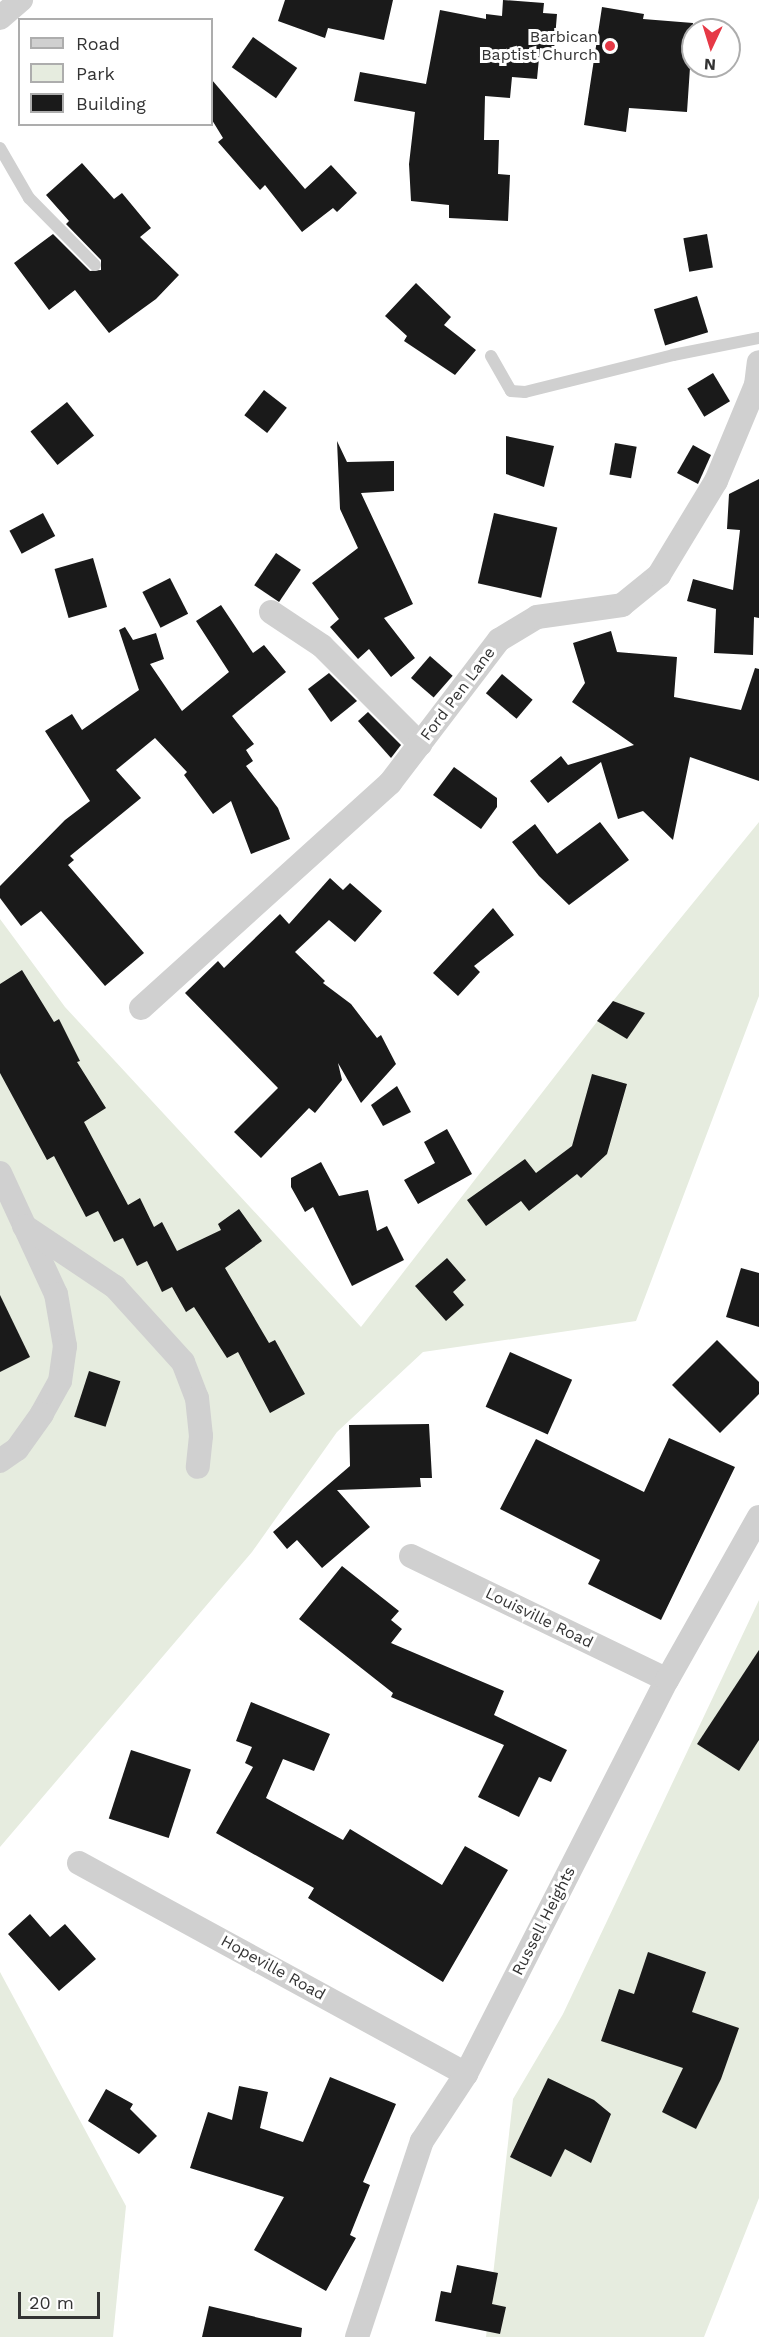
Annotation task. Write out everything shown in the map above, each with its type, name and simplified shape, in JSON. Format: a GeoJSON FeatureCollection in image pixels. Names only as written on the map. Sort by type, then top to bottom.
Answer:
{"type":"FeatureCollection","features":[{"type":"Feature","properties":{"kind":"street"},"geometry":{"type":"LineString","coordinates":[[0,18],[21,0]]}},
{"type":"Feature","properties":{"kind":"street","name":"Ford Pen Lane"},"geometry":{"type":"LineString","coordinates":[[141,1008],[390,783],[499,640],[537,617],[622,605],[659,575],[716,481],[756,385],[759,362]]}},
{"type":"Feature","properties":{"kind":"street"},"geometry":{"type":"LineString","coordinates":[[271,612],[322,646],[420,744]]}},
{"type":"Feature","properties":{"kind":"street"},"geometry":{"type":"LineString","coordinates":[[0,1173],[56,1294],[65,1346],[60,1381],[42,1414],[17,1449],[0,1461]]}},
{"type":"Feature","properties":{"kind":"street"},"geometry":{"type":"LineString","coordinates":[[24,1226],[115,1287],[183,1362],[197,1398],[201,1436],[198,1467]]}},
{"type":"Feature","properties":{"kind":"street","name":"Russell Heights"},"geometry":{"type":"LineString","coordinates":[[357,2337],[422,2141],[466,2073],[668,1680],[759,1517]]}},
{"type":"Feature","properties":{"kind":"street","name":"Louisville Road"},"geometry":{"type":"LineString","coordinates":[[411,1556],[668,1680]]}},
{"type":"Feature","properties":{"kind":"street","name":"Hopeville Road"},"geometry":{"type":"LineString","coordinates":[[79,1863],[466,2073]]}},
{"type":"Feature","properties":{"kind":"lane"},"geometry":{"type":"LineString","coordinates":[[0,148],[29,198],[95,265]]}},
{"type":"Feature","properties":{"kind":"lane"},"geometry":{"type":"LineString","coordinates":[[491,356],[511,391],[525,392],[673,355],[759,338]]}},
{"type":"Feature","properties":{"kind":"green space"},"geometry":{"type":"Polygon","coordinates":[[[759,822],[759,996],[636,1321],[423,1352],[337,1432],[252,1552],[0,1847],[0,919],[65,1007],[361,1327],[613,1001],[759,822]]]}},
{"type":"Feature","properties":{"kind":"green space"},"geometry":{"type":"Polygon","coordinates":[[[759,1600],[759,2198],[704,2337],[486,2337],[513,2099],[563,2014],[759,1600]]]}},
{"type":"Feature","properties":{"kind":"green space"},"geometry":{"type":"Polygon","coordinates":[[[0,1972],[126,2206],[113,2337],[0,2337],[0,1972]]]}},
{"type":"Feature","properties":{"kind":"building"},"geometry":{"type":"Polygon","coordinates":[[[285,0],[393,0],[384,40],[328,28],[325,38],[278,21],[285,0]]]}},
{"type":"Feature","properties":{"kind":"building"},"geometry":{"type":"Polygon","coordinates":[[[503,0],[544,3],[543,13],[557,14],[554,50],[540,48],[537,79],[512,77],[510,98],[485,96],[484,140],[499,140],[498,174],[510,175],[508,221],[449,218],[449,205],[411,201],[409,164],[415,112],[354,101],[360,72],[426,84],[440,10],[486,19],[486,14],[502,16],[503,0]]]}},
{"type":"Feature","properties":{"kind":"building"},"geometry":{"type":"Polygon","coordinates":[[[602,7],[644,14],[643,19],[681,22],[681,78],[689,78],[687,112],[629,108],[626,132],[584,125],[602,7]]]}},
{"type":"Feature","properties":{"kind":"building"},"geometry":{"type":"Polygon","coordinates":[[[253,37],[297,68],[276,98],[232,67],[253,37]]]}},
{"type":"Feature","properties":{"kind":"building"},"geometry":{"type":"Polygon","coordinates":[[[213,81],[305,189],[331,165],[357,193],[337,212],[333,208],[302,232],[265,185],[260,190],[218,142],[223,138],[213,122],[213,81]]]}},
{"type":"Feature","properties":{"kind":"building"},"geometry":{"type":"Polygon","coordinates":[[[82,163],[114,199],[122,193],[151,228],[140,237],[179,275],[156,299],[109,333],[75,290],[49,310],[14,263],[53,234],[90,271],[101,270],[101,260],[66,224],[69,221],[46,195],[82,163]]]}},
{"type":"Feature","properties":{"kind":"building"},"geometry":{"type":"Polygon","coordinates":[[[707,234],[713,267],[689,272],[683,238],[707,234]]]}},
{"type":"Feature","properties":{"kind":"building"},"geometry":{"type":"Polygon","coordinates":[[[416,283],[451,317],[444,325],[476,350],[455,375],[404,341],[407,336],[385,316],[416,283]]]}},
{"type":"Feature","properties":{"kind":"building"},"geometry":{"type":"Polygon","coordinates":[[[697,296],[708,332],[665,345],[654,309],[697,296]]]}},
{"type":"Feature","properties":{"kind":"building"},"geometry":{"type":"Polygon","coordinates":[[[713,373],[730,401],[704,417],[687,388],[713,373]]]}},
{"type":"Feature","properties":{"kind":"building"},"geometry":{"type":"Polygon","coordinates":[[[264,390],[287,408],[267,433],[244,415],[264,390]]]}},
{"type":"Feature","properties":{"kind":"building"},"geometry":{"type":"Polygon","coordinates":[[[67,402],[94,435],[58,465],[30,432],[67,402]]]}},
{"type":"Feature","properties":{"kind":"building"},"geometry":{"type":"Polygon","coordinates":[[[506,436],[554,446],[544,487],[506,474],[506,436]]]}},
{"type":"Feature","properties":{"kind":"building"},"geometry":{"type":"Polygon","coordinates":[[[337,441],[347,462],[394,461],[394,491],[361,493],[413,604],[384,618],[415,658],[391,677],[369,649],[358,659],[330,627],[339,619],[312,583],[358,548],[340,509],[337,441]]]}},
{"type":"Feature","properties":{"kind":"building"},"geometry":{"type":"Polygon","coordinates":[[[615,443],[637,447],[631,478],[609,475],[615,443]]]}},
{"type":"Feature","properties":{"kind":"building"},"geometry":{"type":"Polygon","coordinates":[[[693,445],[711,455],[698,484],[677,473],[693,445]]]}},
{"type":"Feature","properties":{"kind":"building"},"geometry":{"type":"Polygon","coordinates":[[[759,479],[759,618],[754,617],[753,655],[714,653],[716,609],[687,601],[693,579],[733,590],[740,530],[727,529],[729,494],[759,479]]]}},
{"type":"Feature","properties":{"kind":"building"},"geometry":{"type":"Polygon","coordinates":[[[43,513],[55,536],[22,554],[9,531],[43,513]]]}},
{"type":"Feature","properties":{"kind":"building"},"geometry":{"type":"Polygon","coordinates":[[[494,513],[557,528],[541,598],[478,583],[494,513]]]}},
{"type":"Feature","properties":{"kind":"building"},"geometry":{"type":"Polygon","coordinates":[[[276,553],[301,570],[279,602],[254,585],[276,553]]]}},
{"type":"Feature","properties":{"kind":"building"},"geometry":{"type":"Polygon","coordinates":[[[93,558],[107,607],[69,618],[55,569],[93,558]]]}},
{"type":"Feature","properties":{"kind":"building"},"geometry":{"type":"Polygon","coordinates":[[[170,578],[188,614],[161,628],[142,592],[170,578]]]}},
{"type":"Feature","properties":{"kind":"building"},"geometry":{"type":"Polygon","coordinates":[[[221,605],[253,653],[264,645],[286,672],[232,716],[254,744],[246,750],[253,761],[246,766],[278,808],[290,839],[251,854],[231,801],[213,814],[184,775],[187,772],[155,738],[116,770],[141,798],[70,856],[74,860],[68,865],[144,953],[105,986],[41,911],[21,926],[0,898],[0,886],[65,820],[90,801],[45,731],[72,714],[82,730],[139,690],[119,630],[125,627],[133,640],[156,633],[164,659],[150,664],[182,711],[229,672],[196,621],[221,605]]]}},
{"type":"Feature","properties":{"kind":"building"},"geometry":{"type":"Polygon","coordinates":[[[611,631],[617,652],[677,657],[674,697],[741,710],[755,668],[759,669],[759,781],[690,757],[673,840],[643,811],[618,819],[601,762],[548,803],[530,781],[561,756],[568,765],[634,745],[572,702],[585,683],[573,643],[611,631]]]}},
{"type":"Feature","properties":{"kind":"building"},"geometry":{"type":"Polygon","coordinates":[[[430,656],[453,676],[434,698],[411,678],[430,656]]]}},
{"type":"Feature","properties":{"kind":"building"},"geometry":{"type":"Polygon","coordinates":[[[329,673],[357,701],[331,722],[308,689],[329,673]]]}},
{"type":"Feature","properties":{"kind":"building"},"geometry":{"type":"Polygon","coordinates":[[[502,674],[533,700],[517,719],[486,693],[502,674]]]}},
{"type":"Feature","properties":{"kind":"building"},"geometry":{"type":"Polygon","coordinates":[[[368,712],[401,745],[391,758],[358,721],[368,712]]]}},
{"type":"Feature","properties":{"kind":"building"},"geometry":{"type":"Polygon","coordinates":[[[454,767],[497,798],[497,807],[481,829],[433,795],[454,767]]]}},
{"type":"Feature","properties":{"kind":"building"},"geometry":{"type":"Polygon","coordinates":[[[600,822],[629,860],[569,905],[539,876],[512,842],[535,824],[557,854],[600,822]]]}},
{"type":"Feature","properties":{"kind":"building"},"geometry":{"type":"Polygon","coordinates":[[[330,878],[343,890],[350,883],[382,911],[355,942],[329,920],[295,952],[325,981],[323,983],[351,1004],[377,1038],[381,1035],[396,1064],[361,1103],[338,1063],[342,1080],[315,1113],[309,1108],[261,1158],[234,1132],[278,1088],[185,993],[218,961],[224,968],[280,914],[289,924],[330,878]]]}},
{"type":"Feature","properties":{"kind":"building"},"geometry":{"type":"Polygon","coordinates":[[[493,908],[514,935],[474,966],[480,972],[458,996],[433,973],[493,908]]]}},
{"type":"Feature","properties":{"kind":"building"},"geometry":{"type":"Polygon","coordinates":[[[22,970],[54,1022],[59,1019],[80,1061],[77,1062],[106,1108],[84,1122],[128,1205],[140,1198],[154,1227],[162,1222],[177,1251],[221,1230],[218,1224],[239,1209],[262,1241],[225,1268],[269,1343],[275,1340],[305,1394],[270,1413],[238,1352],[227,1358],[194,1307],[186,1312],[172,1287],[162,1292],[147,1261],[137,1266],[123,1238],[114,1242],[98,1211],[86,1217],[54,1156],[47,1160],[0,1073],[0,984],[22,970]]]}},
{"type":"Feature","properties":{"kind":"building"},"geometry":{"type":"Polygon","coordinates":[[[613,1001],[645,1013],[627,1039],[597,1021],[613,1001]]]}},
{"type":"Feature","properties":{"kind":"building"},"geometry":{"type":"Polygon","coordinates":[[[592,1074],[627,1084],[607,1154],[581,1178],[577,1174],[529,1211],[521,1201],[486,1226],[467,1200],[525,1159],[536,1173],[572,1146],[592,1074]]]}},
{"type":"Feature","properties":{"kind":"building"},"geometry":{"type":"Polygon","coordinates":[[[397,1086],[411,1112],[383,1126],[371,1105],[397,1086]]]}},
{"type":"Feature","properties":{"kind":"building"},"geometry":{"type":"Polygon","coordinates":[[[447,1129],[472,1174],[418,1204],[404,1180],[435,1163],[424,1142],[447,1129]]]}},
{"type":"Feature","properties":{"kind":"building"},"geometry":{"type":"Polygon","coordinates":[[[321,1162],[339,1196],[368,1190],[377,1231],[387,1226],[404,1260],[352,1286],[313,1207],[305,1212],[291,1187],[291,1178],[321,1162]]]}},
{"type":"Feature","properties":{"kind":"building"},"geometry":{"type":"Polygon","coordinates":[[[447,1258],[466,1280],[453,1292],[464,1305],[446,1321],[415,1286],[447,1258]]]}},
{"type":"Feature","properties":{"kind":"building"},"geometry":{"type":"Polygon","coordinates":[[[741,1268],[759,1273],[759,1327],[726,1317],[741,1268]]]}},
{"type":"Feature","properties":{"kind":"building"},"geometry":{"type":"Polygon","coordinates":[[[0,1295],[30,1357],[0,1372],[0,1295]]]}},
{"type":"Feature","properties":{"kind":"building"},"geometry":{"type":"Polygon","coordinates":[[[717,1340],[759,1382],[759,1394],[720,1433],[672,1385],[717,1340]]]}},
{"type":"Feature","properties":{"kind":"building"},"geometry":{"type":"Polygon","coordinates":[[[510,1352],[572,1380],[548,1434],[486,1407],[510,1352]]]}},
{"type":"Feature","properties":{"kind":"building"},"geometry":{"type":"Polygon","coordinates":[[[89,1371],[120,1381],[106,1427],[74,1417],[89,1371]]]}},
{"type":"Feature","properties":{"kind":"building"},"geometry":{"type":"Polygon","coordinates":[[[429,1424],[432,1478],[420,1478],[421,1487],[337,1490],[370,1527],[322,1568],[297,1540],[287,1549],[273,1532],[350,1466],[349,1425],[429,1424]]]}},
{"type":"Feature","properties":{"kind":"building"},"geometry":{"type":"Polygon","coordinates":[[[669,1438],[735,1467],[661,1620],[588,1584],[600,1560],[500,1509],[536,1439],[644,1492],[669,1438]]]}},
{"type":"Feature","properties":{"kind":"building"},"geometry":{"type":"Polygon","coordinates":[[[342,1566],[399,1611],[391,1620],[402,1629],[391,1643],[504,1691],[494,1715],[567,1750],[551,1782],[539,1777],[519,1817],[478,1797],[504,1745],[391,1697],[393,1693],[299,1619],[342,1566]]]}},
{"type":"Feature","properties":{"kind":"building"},"geometry":{"type":"Polygon","coordinates":[[[759,1650],[759,1740],[739,1771],[697,1744],[759,1650]]]}},
{"type":"Feature","properties":{"kind":"building"},"geometry":{"type":"Polygon","coordinates":[[[251,1702],[330,1734],[314,1771],[283,1759],[266,1798],[343,1840],[350,1829],[442,1885],[465,1846],[508,1870],[443,1982],[308,1898],[314,1888],[216,1833],[253,1767],[245,1763],[252,1747],[236,1741],[251,1702]]]}},
{"type":"Feature","properties":{"kind":"building"},"geometry":{"type":"Polygon","coordinates":[[[131,1750],[191,1769],[169,1838],[109,1818],[131,1750]]]}},
{"type":"Feature","properties":{"kind":"building"},"geometry":{"type":"Polygon","coordinates":[[[30,1914],[50,1937],[65,1924],[96,1959],[59,1991],[8,1934],[30,1914]]]}},
{"type":"Feature","properties":{"kind":"building"},"geometry":{"type":"Polygon","coordinates":[[[648,1952],[706,1972],[692,2012],[739,2028],[721,2079],[696,2129],[662,2112],[683,2068],[601,2041],[619,1989],[634,1994],[648,1952]]]}},
{"type":"Feature","properties":{"kind":"building"},"geometry":{"type":"Polygon","coordinates":[[[330,2077],[396,2104],[363,2182],[370,2185],[350,2235],[356,2238],[326,2291],[254,2250],[284,2197],[190,2168],[208,2112],[232,2120],[239,2086],[268,2092],[260,2128],[303,2142],[330,2077]]]}},
{"type":"Feature","properties":{"kind":"building"},"geometry":{"type":"Polygon","coordinates":[[[548,2078],[594,2100],[611,2114],[591,2163],[565,2149],[551,2177],[510,2157],[548,2078]]]}},
{"type":"Feature","properties":{"kind":"building"},"geometry":{"type":"Polygon","coordinates":[[[106,2089],[133,2104],[130,2109],[157,2136],[139,2154],[88,2121],[106,2089]]]}},
{"type":"Feature","properties":{"kind":"building"},"geometry":{"type":"Polygon","coordinates":[[[457,2265],[498,2273],[492,2304],[506,2307],[500,2334],[435,2321],[441,2291],[451,2293],[457,2265]]]}},
{"type":"Feature","properties":{"kind":"building"},"geometry":{"type":"Polygon","coordinates":[[[209,2306],[302,2328],[301,2337],[202,2337],[209,2306]]]}},
{"type":"Feature","properties":{"kind":"place","name":"Barbican Baptist Church"},"geometry":{"type":"Point","coordinates":[610,46]}}]}
